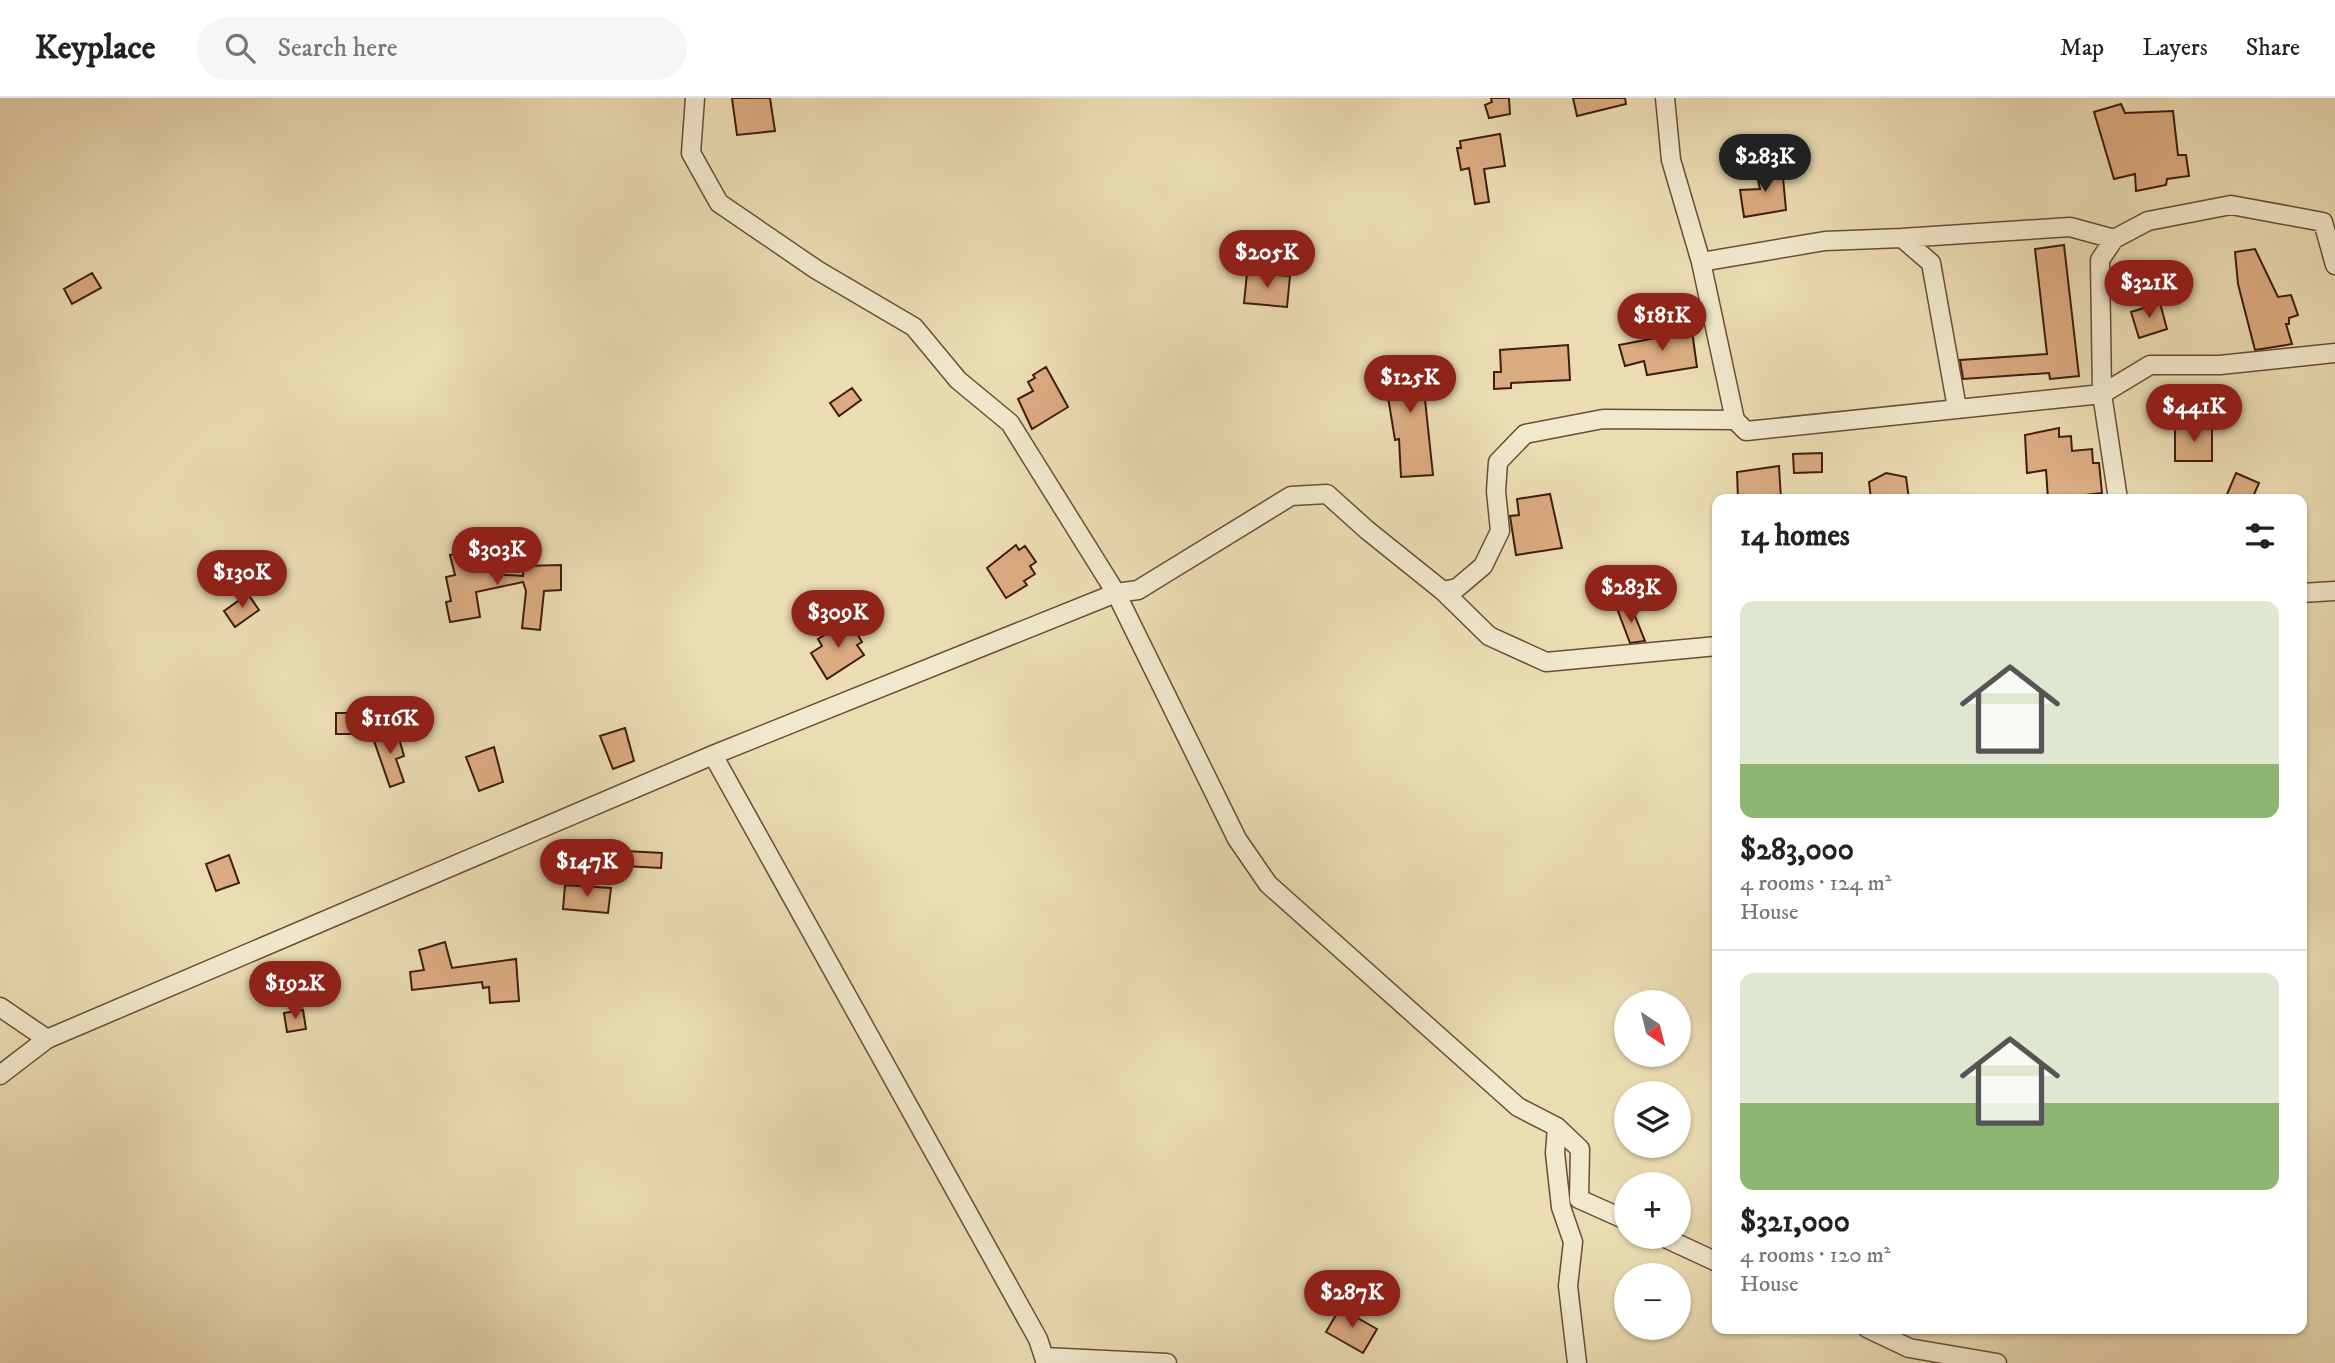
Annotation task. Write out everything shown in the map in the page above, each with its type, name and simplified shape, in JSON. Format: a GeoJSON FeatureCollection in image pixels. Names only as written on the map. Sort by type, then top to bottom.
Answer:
{"type":"FeatureCollection","features":[{"type":"Feature","properties":{"kind":"street"},"geometry":{"type":"LineString","coordinates":[[695,98],[691,153],[719,202],[817,270],[914,327],[958,380],[1010,423],[1116,593],[1237,839],[1268,884],[1518,1107],[1557,1127],[1580,1149],[1579,1199],[1614,1215]]}},
{"type":"Feature","properties":{"kind":"street"},"geometry":{"type":"LineString","coordinates":[[1665,98],[1671,160],[1701,262],[1735,420],[1746,431],[2102,394],[2150,365],[2220,365],[2335,354]]}},
{"type":"Feature","properties":{"kind":"street"},"geometry":{"type":"LineString","coordinates":[[2117,494],[2102,394],[2100,260],[2114,239],[2148,222],[2231,205],[2323,222],[2335,265]]}},
{"type":"Feature","properties":{"kind":"street"},"geometry":{"type":"LineString","coordinates":[[1701,262],[1825,241],[2070,228],[2114,239]]}},
{"type":"Feature","properties":{"kind":"street"},"geometry":{"type":"LineString","coordinates":[[1902,238],[1931,263],[1957,408]]}},
{"type":"Feature","properties":{"kind":"street"},"geometry":{"type":"LineString","coordinates":[[1443,591],[1457,588],[1483,566],[1500,531],[1496,491],[1498,462],[1525,433],[1602,419],[1735,420]]}},
{"type":"Feature","properties":{"kind":"street"},"geometry":{"type":"LineString","coordinates":[[0,1075],[47,1039],[713,755],[1116,593],[1138,590],[1291,496],[1327,494],[1443,591],[1489,636],[1546,663],[1712,646]]}},
{"type":"Feature","properties":{"kind":"street"},"geometry":{"type":"LineString","coordinates":[[2307,593],[2335,591]]}},
{"type":"Feature","properties":{"kind":"street"},"geometry":{"type":"LineString","coordinates":[[713,755],[1038,1339],[1045,1360],[1167,1363]]}},
{"type":"Feature","properties":{"kind":"street"},"geometry":{"type":"LineString","coordinates":[[0,1007],[47,1039]]}},
{"type":"Feature","properties":{"kind":"street"},"geometry":{"type":"LineString","coordinates":[[1557,1127],[1555,1153],[1561,1208],[1573,1242],[1569,1286],[1577,1363]]}},
{"type":"Feature","properties":{"kind":"street"},"geometry":{"type":"LineString","coordinates":[[1689,1249],[1712,1260]]}},
{"type":"Feature","properties":{"kind":"street"},"geometry":{"type":"LineString","coordinates":[[1880,1334],[1909,1348],[1997,1363]]}},
{"type":"Feature","properties":{"kind":"building"},"geometry":{"type":"Polygon","coordinates":[[[732,98],[770,98],[775,131],[737,135],[732,98]]]}},
{"type":"Feature","properties":{"kind":"building"},"geometry":{"type":"Polygon","coordinates":[[[1491,98],[1509,98],[1510,114],[1489,118],[1485,105],[1492,102],[1491,98]]]}},
{"type":"Feature","properties":{"kind":"building"},"geometry":{"type":"Polygon","coordinates":[[[1573,98],[1625,98],[1626,104],[1577,116],[1573,98]]]}},
{"type":"Feature","properties":{"kind":"building"},"geometry":{"type":"Polygon","coordinates":[[[2121,104],[2125,113],[2173,111],[2178,155],[2186,155],[2189,176],[2167,179],[2166,185],[2136,191],[2135,174],[2114,179],[2094,112],[2121,104]]]}},
{"type":"Feature","properties":{"kind":"building"},"geometry":{"type":"Polygon","coordinates":[[[1500,134],[1505,166],[1484,169],[1489,202],[1475,204],[1469,168],[1461,170],[1457,148],[1461,148],[1460,141],[1500,134]]]}},
{"type":"Feature","properties":{"kind":"building"},"geometry":{"type":"Polygon","coordinates":[[[1782,167],[1786,210],[1744,217],[1740,190],[1760,189],[1756,171],[1782,167]]]}},
{"type":"Feature","properties":{"kind":"building"},"geometry":{"type":"Polygon","coordinates":[[[2064,245],[2079,376],[2050,379],[2049,373],[1963,379],[1960,360],[2047,354],[2035,249],[2064,245]]]}},
{"type":"Feature","properties":{"kind":"building"},"geometry":{"type":"Polygon","coordinates":[[[2255,249],[2278,297],[2291,295],[2298,315],[2289,318],[2289,324],[2286,324],[2292,344],[2255,350],[2238,284],[2235,252],[2255,249]]]}},
{"type":"Feature","properties":{"kind":"building"},"geometry":{"type":"Polygon","coordinates":[[[92,273],[101,288],[72,304],[64,289],[92,273]]]}},
{"type":"Feature","properties":{"kind":"building"},"geometry":{"type":"Polygon","coordinates":[[[1247,273],[1290,276],[1287,307],[1244,303],[1247,273]]]}},
{"type":"Feature","properties":{"kind":"building"},"geometry":{"type":"Polygon","coordinates":[[[2160,303],[2167,329],[2139,338],[2131,312],[2160,303]]]}},
{"type":"Feature","properties":{"kind":"building"},"geometry":{"type":"Polygon","coordinates":[[[1692,331],[1697,367],[1647,375],[1644,361],[1625,366],[1619,345],[1692,331]]]}},
{"type":"Feature","properties":{"kind":"building"},"geometry":{"type":"Polygon","coordinates":[[[1568,345],[1570,380],[1511,383],[1511,388],[1494,389],[1494,372],[1501,372],[1500,350],[1568,345]]]}},
{"type":"Feature","properties":{"kind":"building"},"geometry":{"type":"Polygon","coordinates":[[[1405,358],[1426,358],[1426,381],[1423,381],[1433,475],[1401,477],[1399,439],[1395,440],[1388,397],[1385,397],[1383,366],[1405,365],[1405,358]]]}},
{"type":"Feature","properties":{"kind":"building"},"geometry":{"type":"Polygon","coordinates":[[[1046,367],[1068,407],[1032,429],[1018,399],[1033,391],[1028,382],[1035,378],[1033,375],[1046,367]]]}},
{"type":"Feature","properties":{"kind":"building"},"geometry":{"type":"Polygon","coordinates":[[[852,388],[861,400],[839,416],[830,403],[852,388]]]}},
{"type":"Feature","properties":{"kind":"building"},"geometry":{"type":"Polygon","coordinates":[[[2175,427],[2212,427],[2212,461],[2175,461],[2175,427]]]}},
{"type":"Feature","properties":{"kind":"building"},"geometry":{"type":"Polygon","coordinates":[[[2059,428],[2059,437],[2071,436],[2072,451],[2092,449],[2093,463],[2099,463],[2102,493],[2048,494],[2046,470],[2027,473],[2025,435],[2059,428]]]}},
{"type":"Feature","properties":{"kind":"building"},"geometry":{"type":"Polygon","coordinates":[[[1822,453],[1822,472],[1794,473],[1793,454],[1822,453]]]}},
{"type":"Feature","properties":{"kind":"building"},"geometry":{"type":"Polygon","coordinates":[[[1779,466],[1781,494],[1738,494],[1737,472],[1779,466]]]}},
{"type":"Feature","properties":{"kind":"building"},"geometry":{"type":"Polygon","coordinates":[[[1886,473],[1906,477],[1908,494],[1870,494],[1869,482],[1886,473]]]}},
{"type":"Feature","properties":{"kind":"building"},"geometry":{"type":"Polygon","coordinates":[[[2236,473],[2259,483],[2254,494],[2227,494],[2236,473]]]}},
{"type":"Feature","properties":{"kind":"building"},"geometry":{"type":"Polygon","coordinates":[[[1550,494],[1562,548],[1516,555],[1510,516],[1519,515],[1517,499],[1550,494]]]}},
{"type":"Feature","properties":{"kind":"building"},"geometry":{"type":"Polygon","coordinates":[[[1016,545],[1019,550],[1025,546],[1036,562],[1030,566],[1035,574],[1024,581],[1027,585],[1006,598],[987,568],[1016,545]]]}},
{"type":"Feature","properties":{"kind":"building"},"geometry":{"type":"Polygon","coordinates":[[[470,550],[478,557],[484,554],[491,574],[523,576],[523,566],[561,565],[561,590],[544,591],[540,630],[522,628],[526,591],[523,582],[476,592],[480,617],[450,622],[446,602],[451,601],[446,577],[455,575],[450,555],[470,550]]]}},
{"type":"Feature","properties":{"kind":"building"},"geometry":{"type":"Polygon","coordinates":[[[248,594],[259,610],[235,627],[224,611],[248,594]]]}},
{"type":"Feature","properties":{"kind":"building"},"geometry":{"type":"Polygon","coordinates":[[[1631,606],[1645,641],[1630,643],[1618,611],[1631,606]]]}},
{"type":"Feature","properties":{"kind":"building"},"geometry":{"type":"Polygon","coordinates":[[[849,620],[862,642],[857,645],[864,655],[827,679],[811,653],[822,646],[818,639],[849,620]]]}},
{"type":"Feature","properties":{"kind":"building"},"geometry":{"type":"Polygon","coordinates":[[[336,713],[365,713],[364,734],[336,734],[336,713]]]}},
{"type":"Feature","properties":{"kind":"building"},"geometry":{"type":"Polygon","coordinates":[[[625,728],[634,761],[613,769],[600,736],[625,728]]]}},
{"type":"Feature","properties":{"kind":"building"},"geometry":{"type":"Polygon","coordinates":[[[397,731],[404,756],[396,759],[404,782],[390,787],[373,738],[397,731]]]}},
{"type":"Feature","properties":{"kind":"building"},"geometry":{"type":"Polygon","coordinates":[[[494,747],[503,782],[479,791],[466,757],[494,747]]]}},
{"type":"Feature","properties":{"kind":"building"},"geometry":{"type":"Polygon","coordinates":[[[625,851],[662,853],[661,868],[624,866],[625,851]]]}},
{"type":"Feature","properties":{"kind":"building"},"geometry":{"type":"Polygon","coordinates":[[[229,855],[239,883],[216,891],[206,864],[229,855]]]}},
{"type":"Feature","properties":{"kind":"building"},"geometry":{"type":"Polygon","coordinates":[[[565,885],[611,888],[608,913],[563,909],[565,885]]]}},
{"type":"Feature","properties":{"kind":"building"},"geometry":{"type":"Polygon","coordinates":[[[445,942],[452,968],[516,959],[519,1001],[490,1003],[489,987],[483,988],[482,982],[412,990],[410,972],[424,970],[419,950],[445,942]]]}},
{"type":"Feature","properties":{"kind":"building"},"geometry":{"type":"Polygon","coordinates":[[[303,1010],[306,1029],[287,1032],[284,1013],[303,1010]]]}},
{"type":"Feature","properties":{"kind":"building"},"geometry":{"type":"Polygon","coordinates":[[[1340,1308],[1377,1329],[1363,1353],[1326,1332],[1340,1308]]]}}]}
